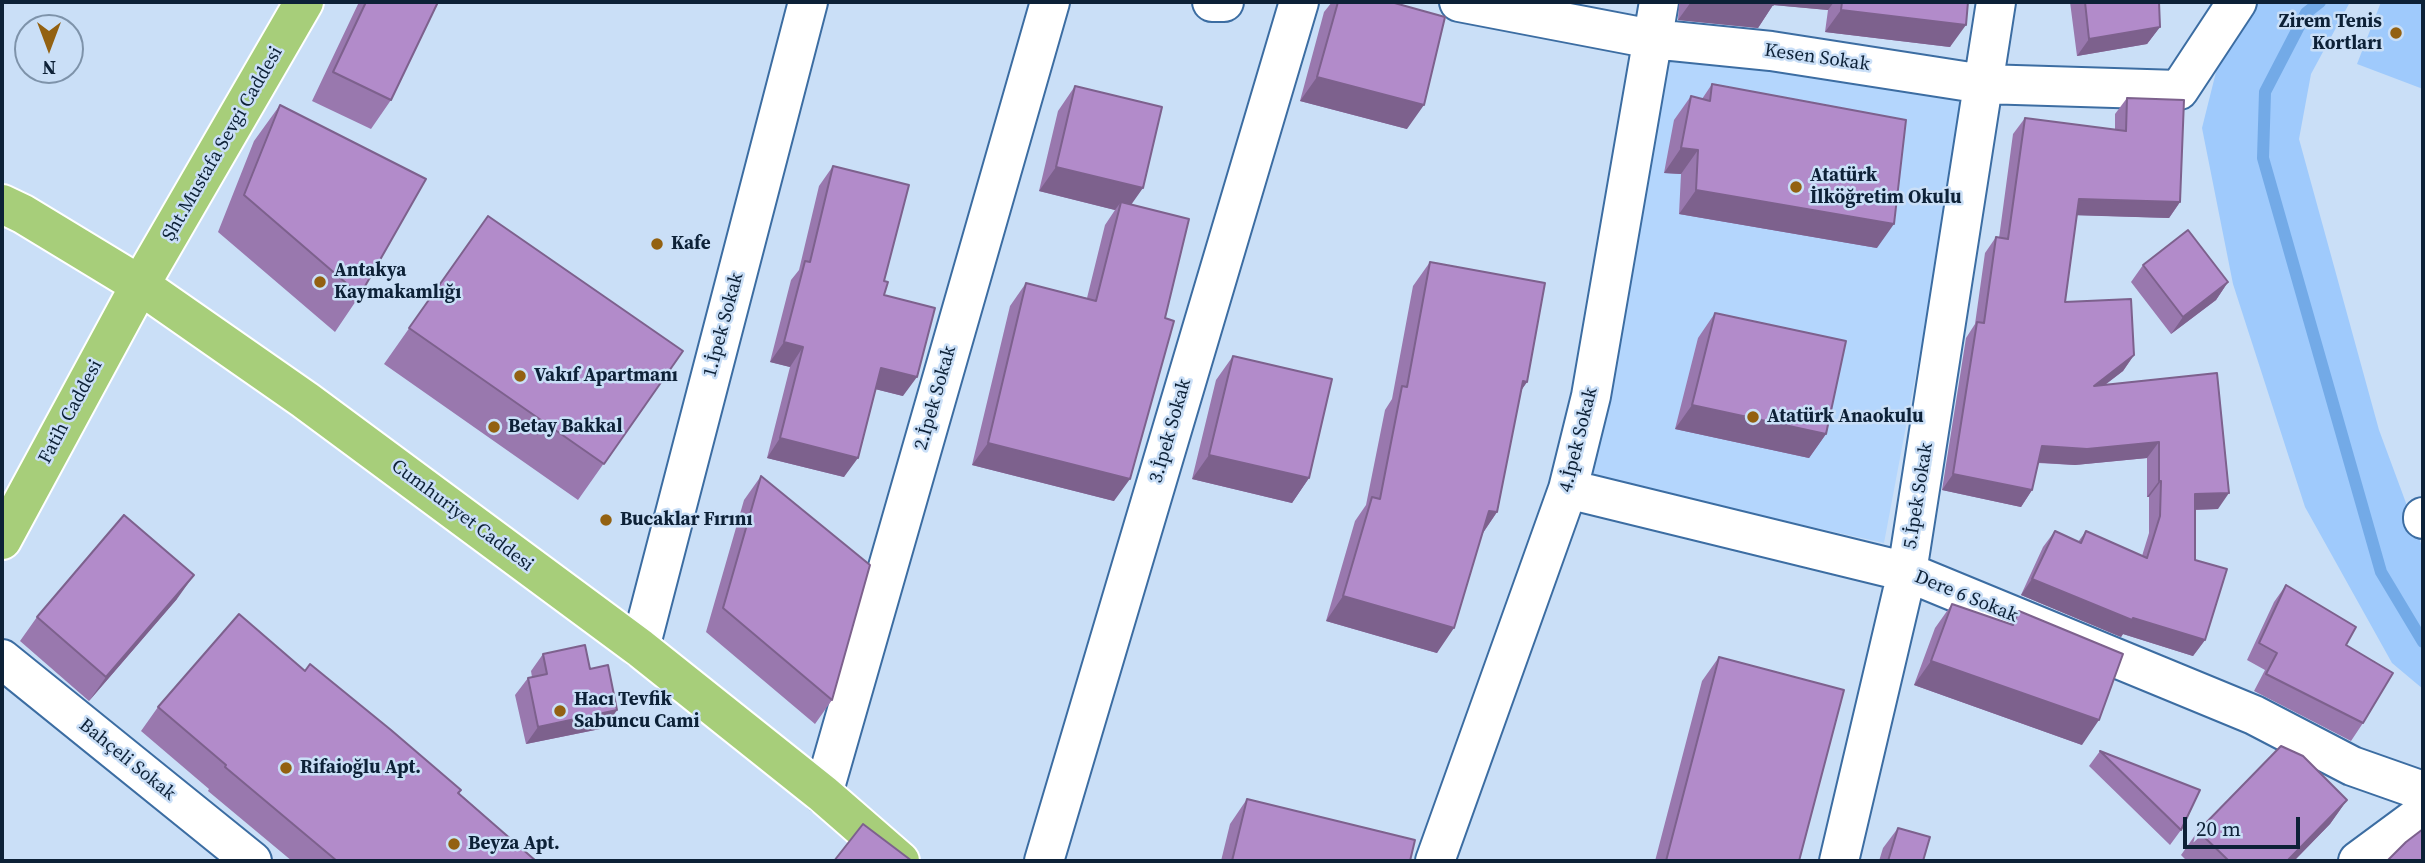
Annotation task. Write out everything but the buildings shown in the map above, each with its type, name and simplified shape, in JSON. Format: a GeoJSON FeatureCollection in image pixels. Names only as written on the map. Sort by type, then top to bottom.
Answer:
{"type":"FeatureCollection","features":[{"type":"Feature","properties":{"kind":"main road","name":"Şht.Mustafa Sevgi Caddesi"},"geometry":{"type":"LineString","coordinates":[[140,285],[304,2]]}},
{"type":"Feature","properties":{"kind":"main road","name":"Cumhuriyet Caddesi"},"geometry":{"type":"LineString","coordinates":[[2,204],[140,285],[305,400],[640,648],[823,794],[900,861]]}},
{"type":"Feature","properties":{"kind":"main road","name":"Fatih Caddesi"},"geometry":{"type":"LineString","coordinates":[[2,540],[140,285]]}},
{"type":"Feature","properties":{"kind":"street","name":"1.İpek Sokak"},"geometry":{"type":"LineString","coordinates":[[640,648],[808,2]]}},
{"type":"Feature","properties":{"kind":"street","name":"2.İpek Sokak"},"geometry":{"type":"LineString","coordinates":[[823,794],[1050,2]]}},
{"type":"Feature","properties":{"kind":"street"},"geometry":{"type":"LineString","coordinates":[[1212,2],[1224,2]]}},
{"type":"Feature","properties":{"kind":"street","name":"3.İpek Sokak"},"geometry":{"type":"LineString","coordinates":[[1044,861],[1299,2]]}},
{"type":"Feature","properties":{"kind":"street","name":"Kesen Sokak"},"geometry":{"type":"LineString","coordinates":[[1459,2],[1652,39],[1771,51],[1983,84],[2179,90],[2237,2]]}},
{"type":"Feature","properties":{"kind":"street","name":"4.İpek Sokak"},"geometry":{"type":"LineString","coordinates":[[1435,861],[1567,489],[1591,396],[1659,2]]}},
{"type":"Feature","properties":{"kind":"street","name":"5.İpek Sokak"},"geometry":{"type":"LineString","coordinates":[[1839,861],[1908,572],[1996,2]]}},
{"type":"Feature","properties":{"kind":"street","name":"Dere 6 Sokak"},"geometry":{"type":"LineString","coordinates":[[1567,489],[1908,572],[2254,715],[2352,766],[2423,790]]}},
{"type":"Feature","properties":{"kind":"street","name":"Bahçeli Sokak"},"geometry":{"type":"LineString","coordinates":[[2,659],[252,861]]}},
{"type":"Feature","properties":{"kind":"street"},"geometry":{"type":"LineString","coordinates":[[2358,861],[2423,813]]}},
{"type":"Feature","properties":{"kind":"shaded area"},"geometry":{"type":"Polygon","coordinates":[[[2240,2],[2350,2],[2311,74],[2299,139],[2379,430],[2423,549],[2423,689],[2392,663],[2305,507],[2233,284],[2202,128],[2229,20],[2240,2]]]}},
{"type":"Feature","properties":{"kind":"shaded area","name":"Zirem Tenis Kortları"},"geometry":{"type":"Polygon","coordinates":[[[2381,2],[2423,2],[2423,89],[2357,64],[2381,2]]]}},
{"type":"Feature","properties":{"kind":"shaded area"},"geometry":{"type":"Polygon","coordinates":[[[1654,32],[1983,84],[1919,357],[1884,543],[1589,477],[1654,32]]]}},
{"type":"Feature","properties":{"kind":"waterway"},"geometry":{"type":"LineString","coordinates":[[2320,2],[2306,13],[2265,92],[2263,158],[2381,572],[2423,642]]}},
{"type":"Feature","properties":{"kind":"place","name":"Zirem Tenis Kortları"},"geometry":{"type":"Point","coordinates":[2396,33]}},
{"type":"Feature","properties":{"kind":"place","name":"Atatürk İlköğretim Okulu"},"geometry":{"type":"Point","coordinates":[1796,187]}},
{"type":"Feature","properties":{"kind":"place","name":"Kafe"},"geometry":{"type":"Point","coordinates":[657,244]}},
{"type":"Feature","properties":{"kind":"place","name":"Antakya Kaymakamlığı"},"geometry":{"type":"Point","coordinates":[320,282]}},
{"type":"Feature","properties":{"kind":"place","name":"Vakıf Apartmanı"},"geometry":{"type":"Point","coordinates":[520,376]}},
{"type":"Feature","properties":{"kind":"place","name":"Atatürk Anaokulu"},"geometry":{"type":"Point","coordinates":[1753,417]}},
{"type":"Feature","properties":{"kind":"place","name":"Betay Bakkal"},"geometry":{"type":"Point","coordinates":[494,427]}},
{"type":"Feature","properties":{"kind":"place","name":"Bucaklar Fırını"},"geometry":{"type":"Point","coordinates":[606,520]}},
{"type":"Feature","properties":{"kind":"place","name":"Hacı Tevfik Sabuncu Cami"},"geometry":{"type":"Point","coordinates":[560,711]}},
{"type":"Feature","properties":{"kind":"place","name":"Rifaioğlu Apt."},"geometry":{"type":"Point","coordinates":[286,768]}},
{"type":"Feature","properties":{"kind":"place","name":"Beyza Apt."},"geometry":{"type":"Point","coordinates":[454,844]}}]}
